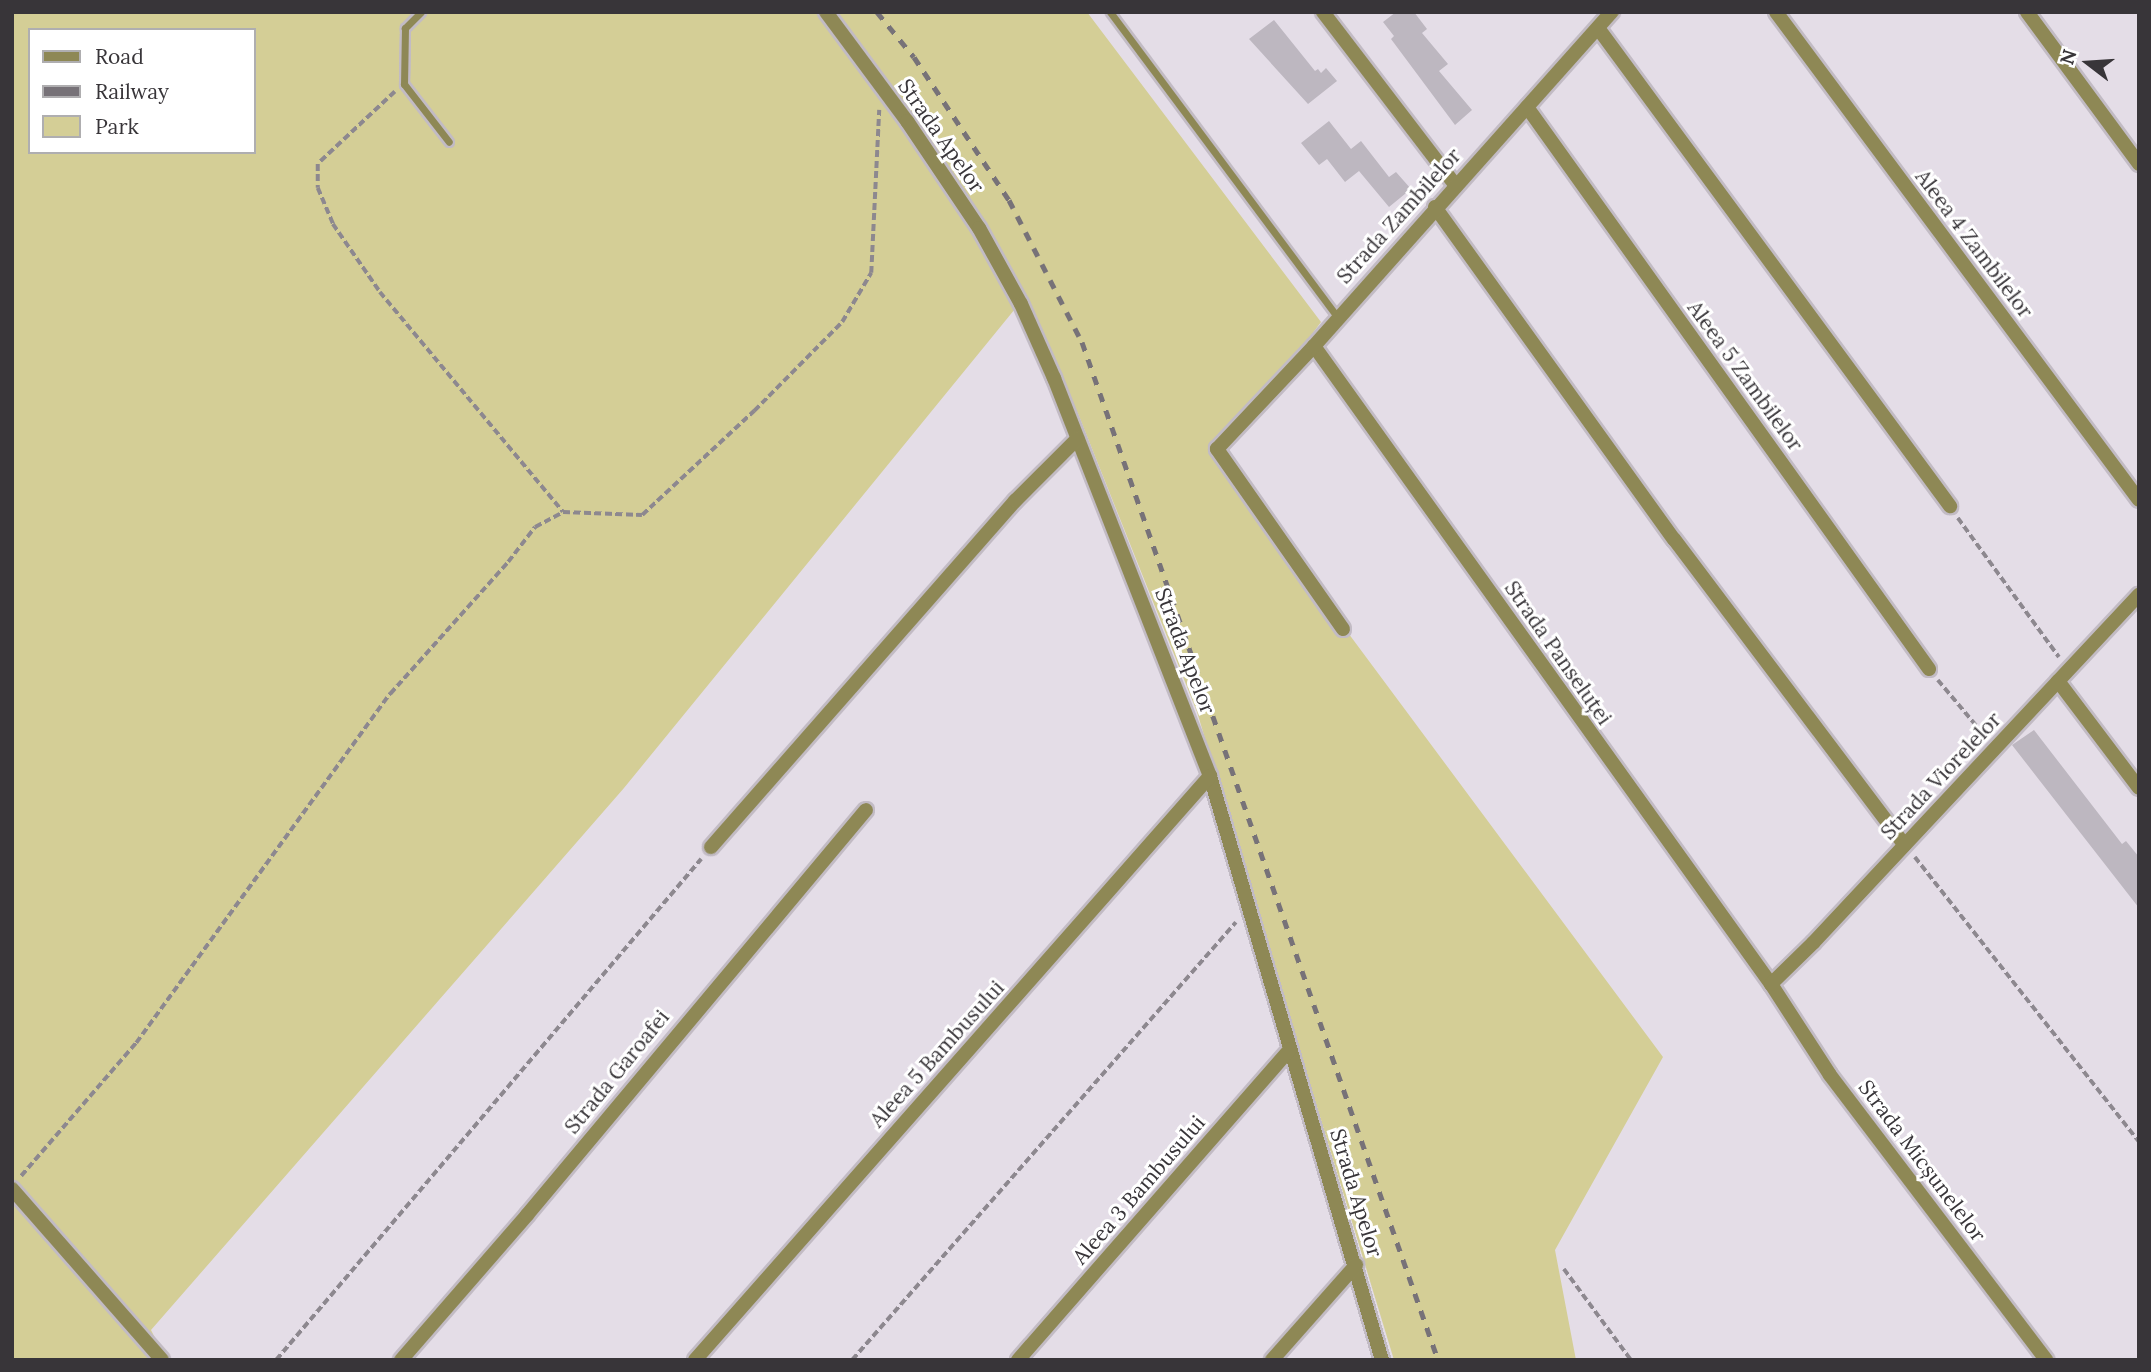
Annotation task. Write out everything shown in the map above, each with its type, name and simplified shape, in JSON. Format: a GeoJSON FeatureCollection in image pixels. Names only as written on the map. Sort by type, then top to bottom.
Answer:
{"type":"FeatureCollection","features":[{"type":"Feature","properties":{"kind":"street","name":"Strada Apelor"},"geometry":{"type":"LineString","coordinates":[[826,12],[881,86],[985,239],[1021,304],[1077,439],[1210,776],[1382,1360]]}},
{"type":"Feature","properties":{"kind":"street"},"geometry":{"type":"LineString","coordinates":[[1324,12],[1456,186]]}},
{"type":"Feature","properties":{"kind":"street","name":"Strada Zambilelor"},"geometry":{"type":"LineString","coordinates":[[1343,629],[1217,449],[1314,346],[1435,207],[1612,12]]}},
{"type":"Feature","properties":{"kind":"street","name":"Aleea 4 Zambilelor"},"geometry":{"type":"LineString","coordinates":[[1776,12],[2139,500]]}},
{"type":"Feature","properties":{"kind":"street"},"geometry":{"type":"LineString","coordinates":[[2027,12],[2139,164]]}},
{"type":"Feature","properties":{"kind":"street"},"geometry":{"type":"LineString","coordinates":[[1598,28],[1950,506]]}},
{"type":"Feature","properties":{"kind":"street","name":"Aleea 5 Zambilelor"},"geometry":{"type":"LineString","coordinates":[[1527,107],[1929,669]]}},
{"type":"Feature","properties":{"kind":"street"},"geometry":{"type":"LineString","coordinates":[[1435,207],[1674,538],[1905,845]]}},
{"type":"Feature","properties":{"kind":"street","name":"Strada Panseluței"},"geometry":{"type":"LineString","coordinates":[[1314,346],[1771,984]]}},
{"type":"Feature","properties":{"kind":"street"},"geometry":{"type":"LineString","coordinates":[[711,847],[1006,512],[1077,439]]}},
{"type":"Feature","properties":{"kind":"street","name":"Strada Viorelelor"},"geometry":{"type":"LineString","coordinates":[[1771,984],[2063,675],[2137,601]]}},
{"type":"Feature","properties":{"kind":"street"},"geometry":{"type":"LineString","coordinates":[[2063,675],[2139,788]]}},
{"type":"Feature","properties":{"kind":"street","name":"Aleea 5 Bambusului"},"geometry":{"type":"LineString","coordinates":[[695,1360],[1210,776]]}},
{"type":"Feature","properties":{"kind":"street","name":"Strada Garoafei"},"geometry":{"type":"LineString","coordinates":[[401,1360],[527,1215],[866,810]]}},
{"type":"Feature","properties":{"kind":"street","name":"Strada Micșunelelor"},"geometry":{"type":"LineString","coordinates":[[1771,984],[1830,1075],[2046,1360]]}},
{"type":"Feature","properties":{"kind":"street","name":"Aleea 3 Bambusului"},"geometry":{"type":"LineString","coordinates":[[1018,1360],[1290,1049]]}},
{"type":"Feature","properties":{"kind":"street"},"geometry":{"type":"LineString","coordinates":[[12,1187],[162,1360]]}},
{"type":"Feature","properties":{"kind":"street"},"geometry":{"type":"LineString","coordinates":[[1272,1360],[1356,1265]]}},
{"type":"Feature","properties":{"kind":"lane"},"geometry":{"type":"LineString","coordinates":[[421,12],[405,28],[404,84],[449,142]]}},
{"type":"Feature","properties":{"kind":"lane"},"geometry":{"type":"LineString","coordinates":[[1110,12],[1338,316]]}},
{"type":"Feature","properties":{"kind":"path"},"geometry":{"type":"LineString","coordinates":[[404,84],[318,164],[318,188],[333,224],[380,292],[563,512]]}},
{"type":"Feature","properties":{"kind":"path"},"geometry":{"type":"LineString","coordinates":[[12,1187],[136,1043],[390,694],[508,562],[535,527],[563,512],[642,515],[754,411],[842,322],[871,272],[881,86]]}},
{"type":"Feature","properties":{"kind":"path"},"geometry":{"type":"LineString","coordinates":[[1950,506],[2063,675]]}},
{"type":"Feature","properties":{"kind":"path"},"geometry":{"type":"LineString","coordinates":[[1929,669],[1995,748]]}},
{"type":"Feature","properties":{"kind":"path"},"geometry":{"type":"LineString","coordinates":[[1905,845],[2139,1142]]}},
{"type":"Feature","properties":{"kind":"path"},"geometry":{"type":"LineString","coordinates":[[276,1360],[711,847]]}},
{"type":"Feature","properties":{"kind":"path"},"geometry":{"type":"LineString","coordinates":[[852,1360],[1249,908]]}},
{"type":"Feature","properties":{"kind":"path"},"geometry":{"type":"LineString","coordinates":[[1564,1269],[1630,1360]]}},
{"type":"Feature","properties":{"kind":"green space"},"geometry":{"type":"Polygon","coordinates":[[[12,12],[1087,12],[1321,322],[1219,459],[1663,1057],[1555,1250],[1576,1360],[1394,1360],[1197,712],[1079,416],[1024,298],[624,788],[151,1330],[166,1360],[12,1360],[12,12]]]}},
{"type":"Feature","properties":{"kind":"building"},"geometry":{"type":"Polygon","coordinates":[[[1396,12],[1414,12],[1427,29],[1422,33],[1448,64],[1439,71],[1472,110],[1455,125],[1391,39],[1394,36],[1383,22],[1396,12]]]}},
{"type":"Feature","properties":{"kind":"building"},"geometry":{"type":"Polygon","coordinates":[[[1274,20],[1315,71],[1318,69],[1321,73],[1326,68],[1337,81],[1308,104],[1249,39],[1274,20]]]}},
{"type":"Feature","properties":{"kind":"building"},"geometry":{"type":"Polygon","coordinates":[[[1329,121],[1351,149],[1361,141],[1389,177],[1396,172],[1411,189],[1389,207],[1359,171],[1345,182],[1327,159],[1319,165],[1301,143],[1329,121]]]}},
{"type":"Feature","properties":{"kind":"building"},"geometry":{"type":"Polygon","coordinates":[[[2034,730],[2122,844],[2126,841],[2139,857],[2139,908],[2012,745],[2034,730]]]}},
{"type":"Feature","properties":{"kind":"railway"},"geometry":{"type":"LineString","coordinates":[[877,12],[914,57],[1009,200],[1082,342],[1438,1360]]}}]}
